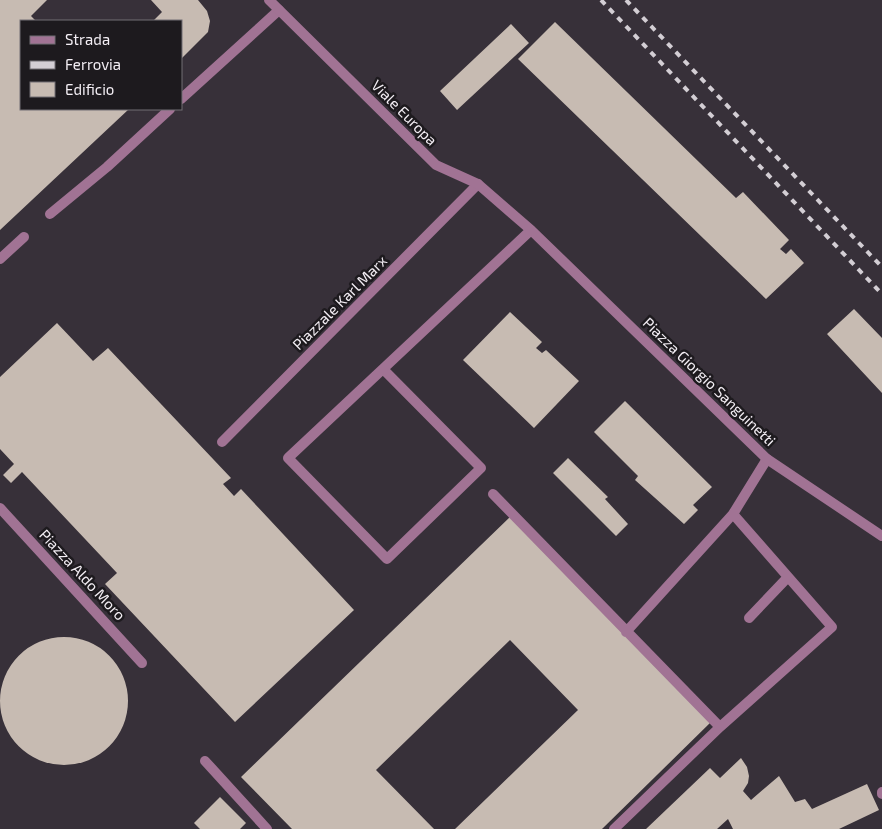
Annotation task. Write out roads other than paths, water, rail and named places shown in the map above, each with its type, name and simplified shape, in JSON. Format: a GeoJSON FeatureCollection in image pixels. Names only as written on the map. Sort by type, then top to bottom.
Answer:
{"type":"FeatureCollection","features":[{"type":"Feature","properties":{"kind":"street","name":"Viale Europa"},"geometry":{"type":"LineString","coordinates":[[269,0],[436,166],[478,184],[531,230]]}},
{"type":"Feature","properties":{"kind":"street"},"geometry":{"type":"LineString","coordinates":[[182,98],[279,10]]}},
{"type":"Feature","properties":{"kind":"street"},"geometry":{"type":"LineString","coordinates":[[50,214],[169,110]]}},
{"type":"Feature","properties":{"kind":"street","name":"Piazzale Karl Marx"},"geometry":{"type":"LineString","coordinates":[[222,442],[478,184]]}},
{"type":"Feature","properties":{"kind":"street"},"geometry":{"type":"LineString","coordinates":[[383,369],[481,468],[387,559],[288,458],[531,230]]}},
{"type":"Feature","properties":{"kind":"street","name":"Piazza Giorgio Sanguinetti"},"geometry":{"type":"LineString","coordinates":[[531,230],[767,460],[882,536]]}},
{"type":"Feature","properties":{"kind":"street"},"geometry":{"type":"LineString","coordinates":[[0,259],[24,237]]}},
{"type":"Feature","properties":{"kind":"street"},"geometry":{"type":"LineString","coordinates":[[626,632],[732,514],[767,460]]}},
{"type":"Feature","properties":{"kind":"street"},"geometry":{"type":"LineString","coordinates":[[493,494],[720,728]]}},
{"type":"Feature","properties":{"kind":"street","name":"Piazza Aldo Moro"},"geometry":{"type":"LineString","coordinates":[[0,508],[142,663]]}},
{"type":"Feature","properties":{"kind":"street"},"geometry":{"type":"LineString","coordinates":[[614,829],[720,728],[832,627],[732,514]]}},
{"type":"Feature","properties":{"kind":"street"},"geometry":{"type":"LineString","coordinates":[[749,618],[788,577]]}},
{"type":"Feature","properties":{"kind":"street"},"geometry":{"type":"LineString","coordinates":[[205,761],[267,829]]}},
{"type":"Feature","properties":{"kind":"railway"},"geometry":{"type":"LineString","coordinates":[[601,0],[882,294]]}},
{"type":"Feature","properties":{"kind":"railway"},"geometry":{"type":"LineString","coordinates":[[626,0],[882,267]]}}]}
